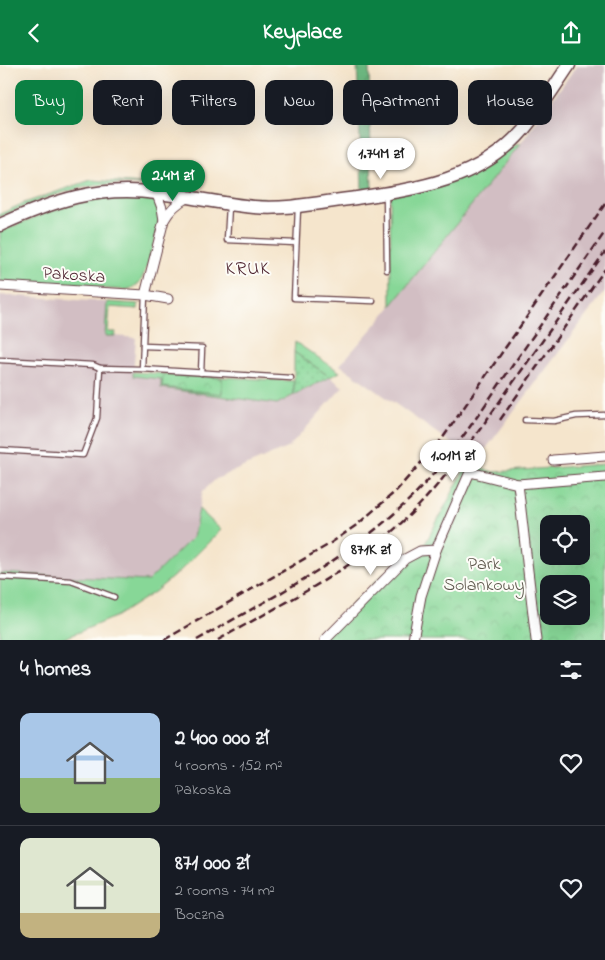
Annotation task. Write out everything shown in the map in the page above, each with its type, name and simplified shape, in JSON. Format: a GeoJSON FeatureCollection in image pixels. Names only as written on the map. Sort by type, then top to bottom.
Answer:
{"type":"FeatureCollection","features":[{"type":"Feature","properties":{"kind":"main road"},"geometry":{"type":"LineString","coordinates":[[0,225],[47,205],[91,193],[156,192],[229,204],[265,207],[298,206],[386,193],[442,182],[466,173],[487,161],[522,131],[569,65]]}},
{"type":"Feature","properties":{"kind":"street"},"geometry":{"type":"LineString","coordinates":[[156,192],[164,220]]}},
{"type":"Feature","properties":{"kind":"street"},"geometry":{"type":"LineString","coordinates":[[145,295],[164,220],[170,209],[179,201],[188,197]]}},
{"type":"Feature","properties":{"kind":"street","name":"Pakoska"},"geometry":{"type":"LineString","coordinates":[[0,286],[145,295],[168,299]]}},
{"type":"Feature","properties":{"kind":"street"},"geometry":{"type":"LineString","coordinates":[[553,460],[605,456]]}},
{"type":"Feature","properties":{"kind":"street"},"geometry":{"type":"LineString","coordinates":[[412,640],[420,596],[436,550],[470,472],[518,484],[605,477]]}},
{"type":"Feature","properties":{"kind":"street"},"geometry":{"type":"LineString","coordinates":[[518,484],[536,640]]}},
{"type":"Feature","properties":{"kind":"street"},"geometry":{"type":"LineString","coordinates":[[326,640],[405,559],[420,551],[436,550]]}},
{"type":"Feature","properties":{"kind":"lane"},"geometry":{"type":"LineString","coordinates":[[386,193],[387,270]]}},
{"type":"Feature","properties":{"kind":"lane"},"geometry":{"type":"LineString","coordinates":[[229,204],[227,240],[296,243]]}},
{"type":"Feature","properties":{"kind":"lane"},"geometry":{"type":"LineString","coordinates":[[298,206],[294,298],[373,301]]}},
{"type":"Feature","properties":{"kind":"lane"},"geometry":{"type":"LineString","coordinates":[[142,369],[145,295]]}},
{"type":"Feature","properties":{"kind":"lane"},"geometry":{"type":"LineString","coordinates":[[142,346],[202,348],[201,373]]}},
{"type":"Feature","properties":{"kind":"lane"},"geometry":{"type":"LineString","coordinates":[[0,360],[92,365],[100,368],[291,378]]}},
{"type":"Feature","properties":{"kind":"lane"},"geometry":{"type":"LineString","coordinates":[[0,450],[83,455],[97,417],[100,368]]}},
{"type":"Feature","properties":{"kind":"lane"},"geometry":{"type":"LineString","coordinates":[[525,420],[554,421],[576,416],[605,415]]}},
{"type":"Feature","properties":{"kind":"lane"},"geometry":{"type":"LineString","coordinates":[[0,577],[71,581],[114,597]]}},
{"type":"Feature","properties":{"kind":"shaded area"},"geometry":{"type":"Polygon","coordinates":[[[577,65],[605,65],[605,291],[485,450],[471,457],[340,365],[383,316],[534,125],[552,125],[552,100],[577,65]]]}},
{"type":"Feature","properties":{"kind":"shaded area"},"geometry":{"type":"Polygon","coordinates":[[[0,295],[107,302],[105,335],[136,338],[133,375],[161,379],[161,388],[277,404],[330,377],[343,387],[289,447],[216,479],[203,491],[193,537],[148,581],[0,573],[0,295]]]}},
{"type":"Feature","properties":{"kind":"green space"},"geometry":{"type":"Polygon","coordinates":[[[357,65],[369,65],[369,80],[358,80],[357,65]]]}},
{"type":"Feature","properties":{"kind":"green space"},"geometry":{"type":"Polygon","coordinates":[[[359,125],[370,125],[372,191],[362,192],[359,125]]]}},
{"type":"Feature","properties":{"kind":"green space"},"geometry":{"type":"Polygon","coordinates":[[[521,143],[391,306],[390,196],[521,143]]]}},
{"type":"Feature","properties":{"kind":"green space"},"geometry":{"type":"Polygon","coordinates":[[[91,180],[144,184],[231,197],[264,198],[264,202],[120,184],[89,187],[58,194],[0,217],[0,214],[24,203],[91,180]]]}},
{"type":"Feature","properties":{"kind":"green space"},"geometry":{"type":"Polygon","coordinates":[[[110,197],[149,197],[155,200],[158,205],[159,217],[154,243],[139,283],[125,290],[0,282],[0,232],[54,210],[81,202],[110,197]]]}},
{"type":"Feature","properties":{"kind":"green space"},"geometry":{"type":"Polygon","coordinates":[[[107,302],[138,304],[138,309],[110,307],[108,332],[116,332],[115,336],[105,336],[107,302]]]}},
{"type":"Feature","properties":{"kind":"green space"},"geometry":{"type":"Polygon","coordinates":[[[295,342],[340,372],[330,377],[294,352],[295,342]]]}},
{"type":"Feature","properties":{"kind":"green space"},"geometry":{"type":"Polygon","coordinates":[[[294,352],[330,377],[294,395],[294,352]]]}},
{"type":"Feature","properties":{"kind":"green space"},"geometry":{"type":"Polygon","coordinates":[[[133,372],[294,381],[294,395],[277,404],[161,388],[161,379],[133,376],[133,372]]]}},
{"type":"Feature","properties":{"kind":"green space"},"geometry":{"type":"Polygon","coordinates":[[[163,375],[222,378],[222,394],[162,387],[163,375]]]}},
{"type":"Feature","properties":{"kind":"green space","name":"Park Solankowy"},"geometry":{"type":"Polygon","coordinates":[[[468,463],[494,472],[605,464],[605,640],[315,640],[402,558],[425,544],[468,463]]]}},
{"type":"Feature","properties":{"kind":"green space"},"geometry":{"type":"Polygon","coordinates":[[[199,509],[221,530],[181,570],[156,591],[117,616],[60,640],[0,640],[0,573],[148,581],[193,537],[199,509]]]}},
{"type":"Feature","properties":{"kind":"railway"},"geometry":{"type":"LineString","coordinates":[[164,640],[328,545],[358,524],[396,491],[442,439],[605,204]]}},
{"type":"Feature","properties":{"kind":"railway"},"geometry":{"type":"LineString","coordinates":[[197,640],[326,565],[374,530],[412,497],[427,482],[466,433],[605,232]]}},
{"type":"Feature","properties":{"kind":"railway"},"geometry":{"type":"LineString","coordinates":[[218,640],[284,604],[349,564],[389,534],[423,502],[466,448],[605,252]]}},
{"type":"Feature","properties":{"kind":"railway"},"geometry":{"type":"LineString","coordinates":[[500,420],[605,269]]}},
{"type":"Feature","properties":{"kind":"district","name":"KRUK"},"geometry":{"type":"Point","coordinates":[248,267]}}]}
